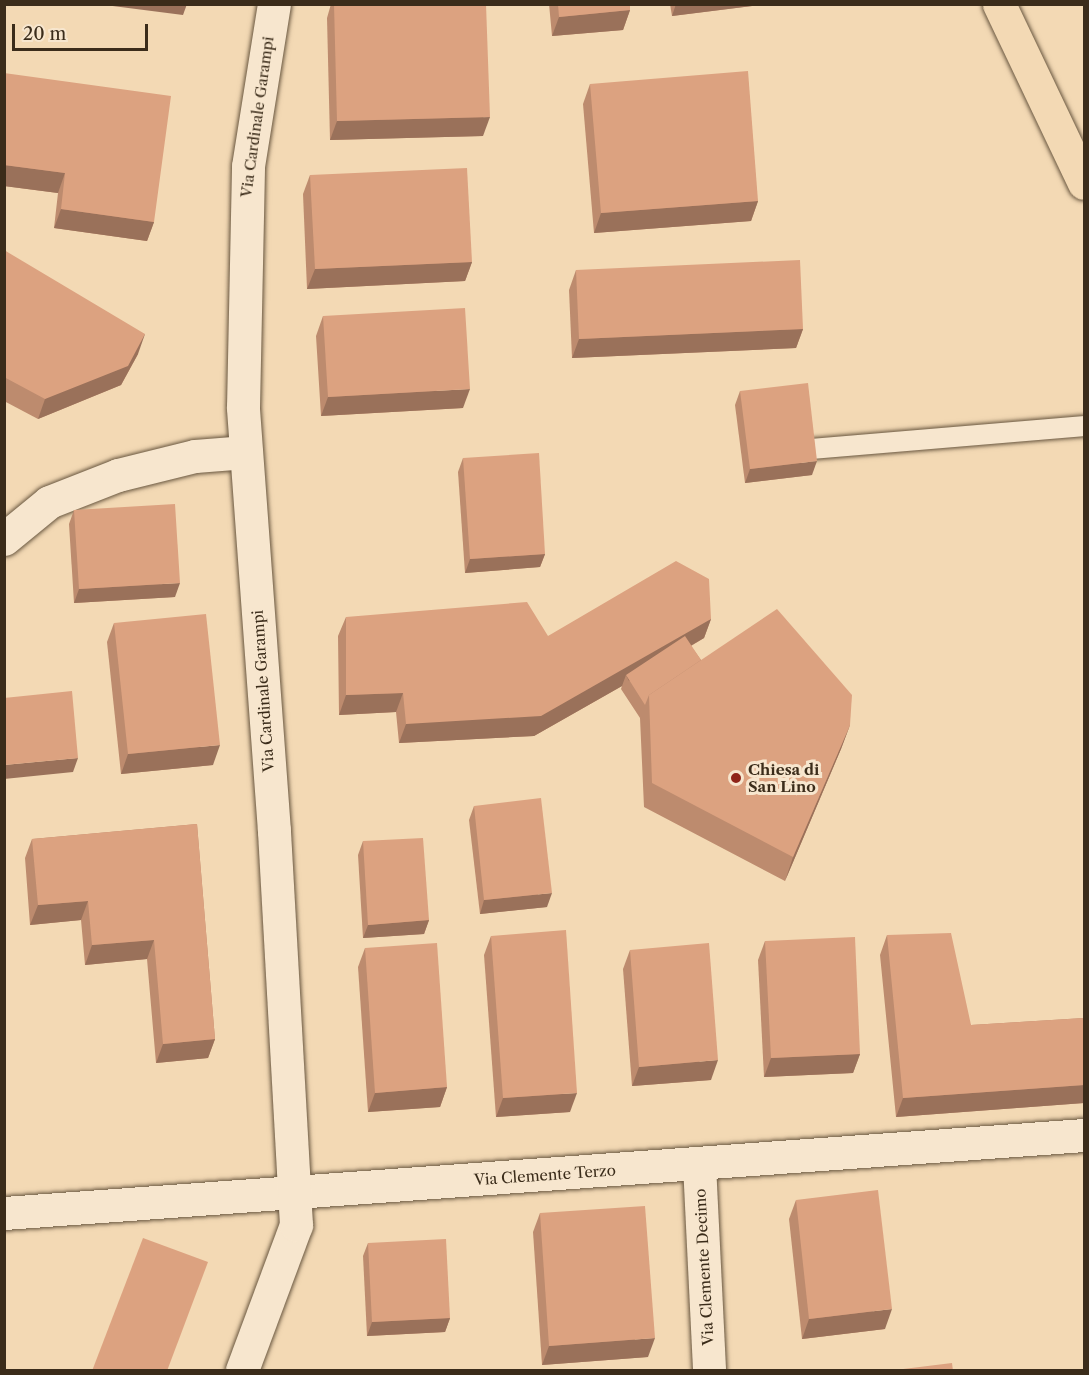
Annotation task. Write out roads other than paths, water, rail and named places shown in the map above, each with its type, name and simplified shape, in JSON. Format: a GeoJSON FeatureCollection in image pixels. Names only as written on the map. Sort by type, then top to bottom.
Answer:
{"type":"FeatureCollection","features":[{"type":"Feature","properties":{"kind":"main road"},"geometry":{"type":"LineString","coordinates":[[999,4],[1077,149],[1084,183]]}},
{"type":"Feature","properties":{"kind":"street","name":"Via Cardinale Garampi"},"geometry":{"type":"LineString","coordinates":[[242,1371],[296,1225],[296,1191],[246,452],[245,212],[256,111],[274,4]]}},
{"type":"Feature","properties":{"kind":"street"},"geometry":{"type":"LineString","coordinates":[[4,539],[49,502],[118,475],[195,456],[246,452]]}},
{"type":"Feature","properties":{"kind":"street","name":"Via Clemente Terzo"},"geometry":{"type":"LineString","coordinates":[[4,1213],[1084,1135]]}},
{"type":"Feature","properties":{"kind":"street","name":"Via Clemente Decimo"},"geometry":{"type":"LineString","coordinates":[[699,1164],[709,1371]]}},
{"type":"Feature","properties":{"kind":"lane"},"geometry":{"type":"LineString","coordinates":[[812,449],[1084,426]]}},
{"type":"Feature","properties":{"kind":"place","name":"Chiesa di San Lino"},"geometry":{"type":"Point","coordinates":[736,778]}}]}
